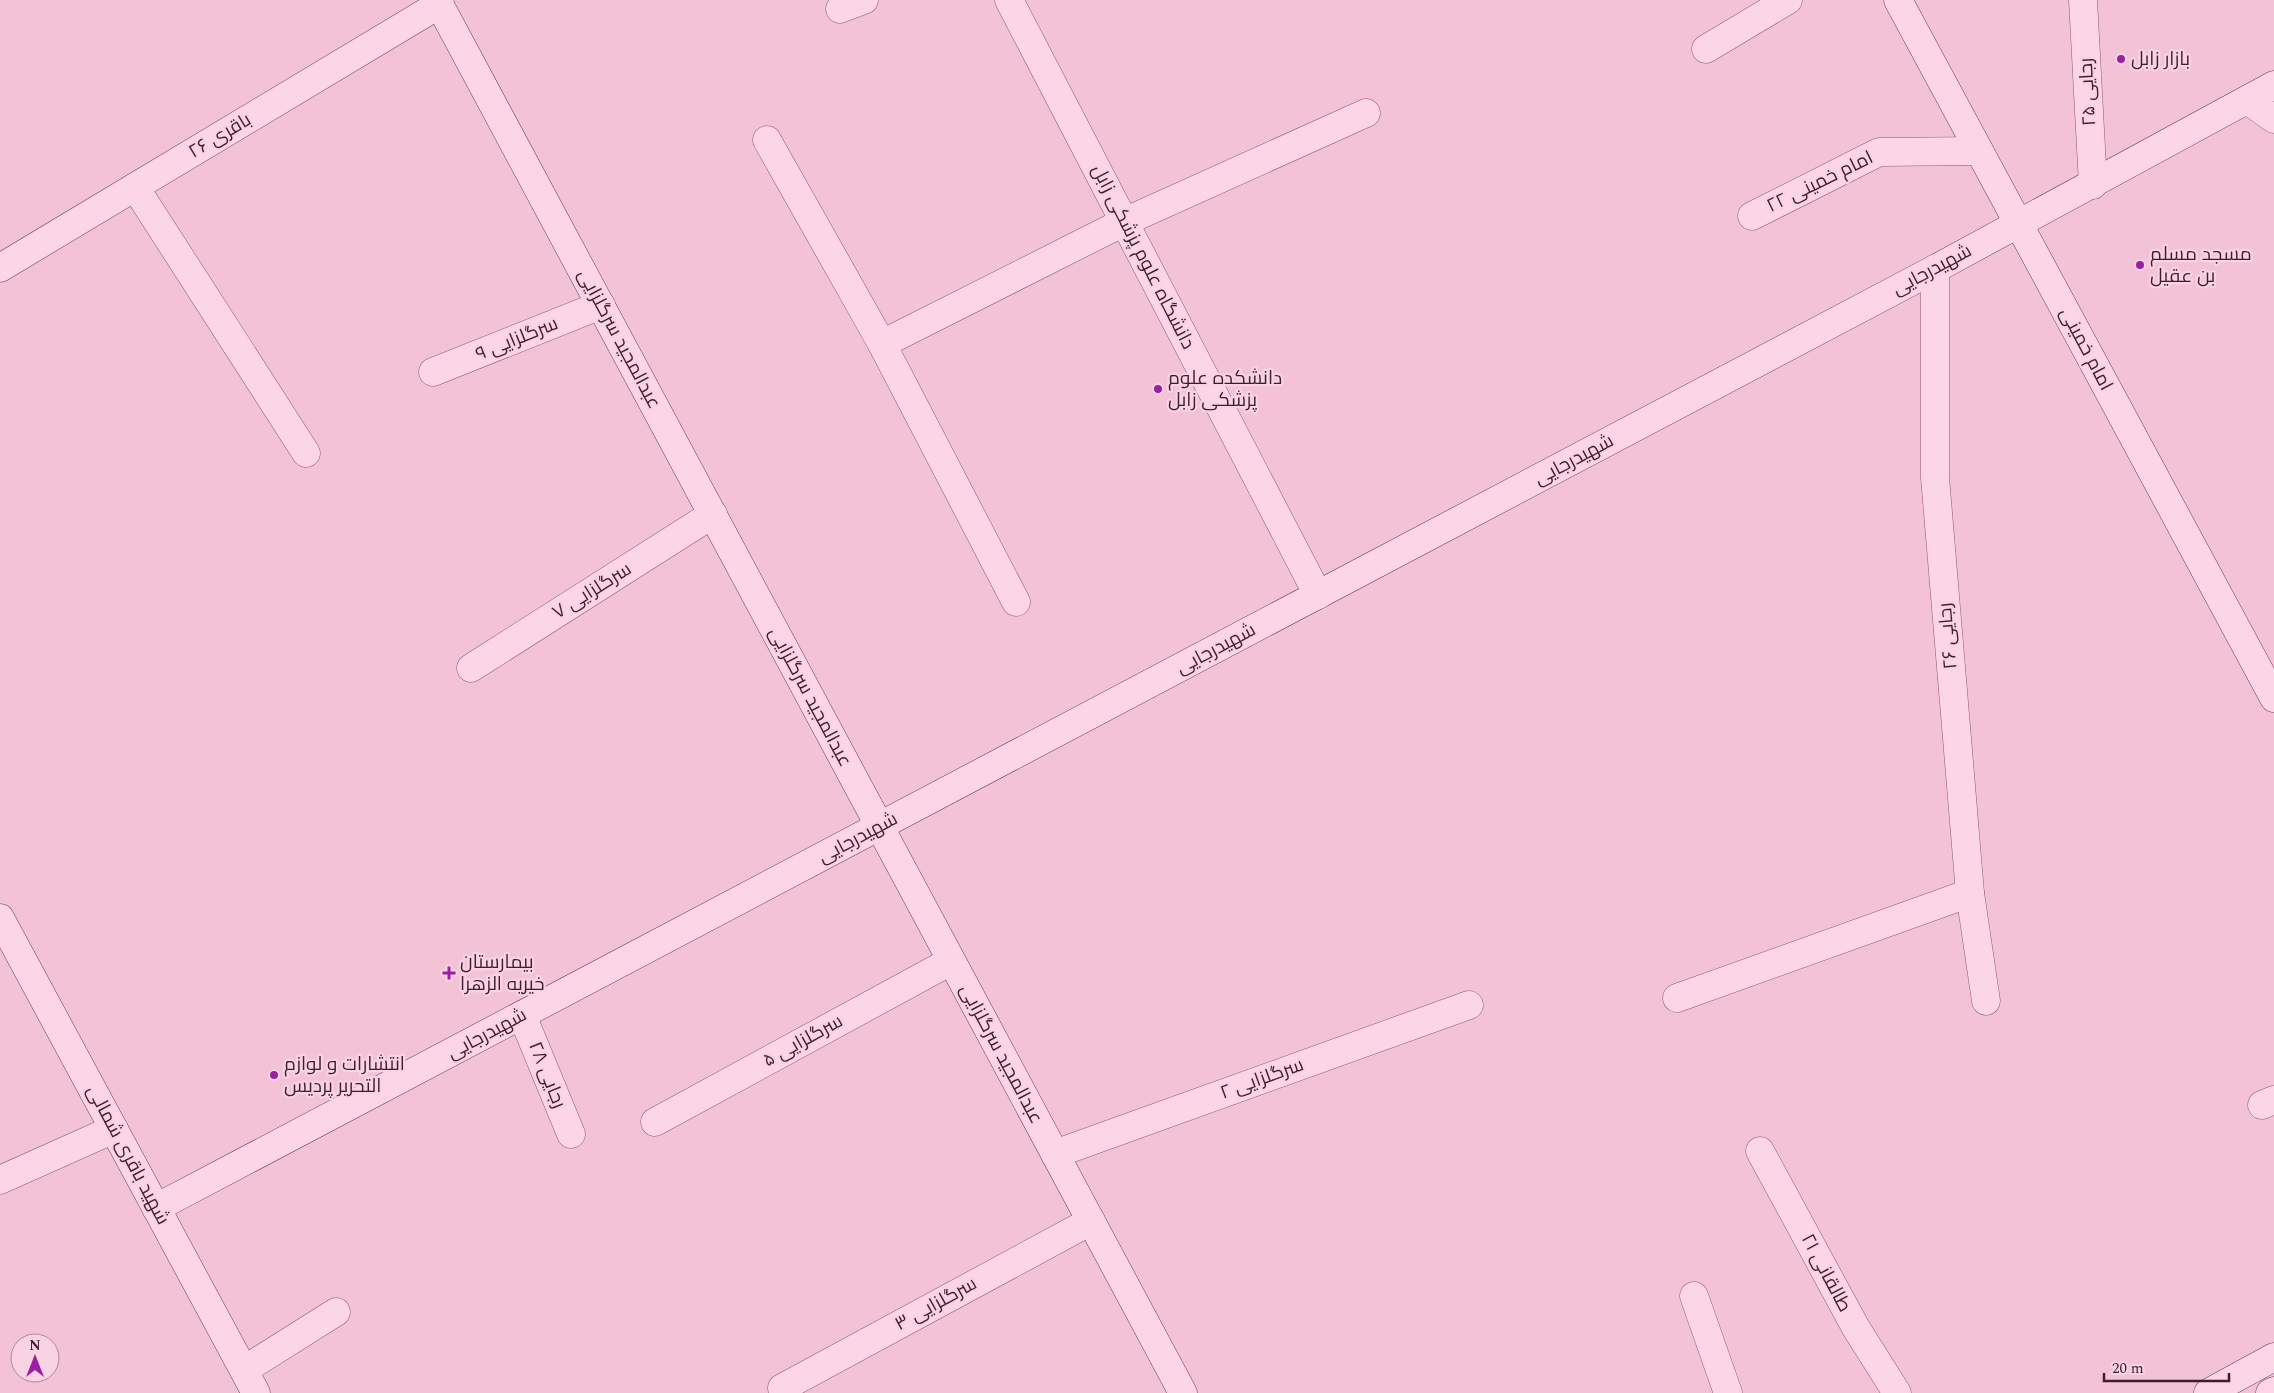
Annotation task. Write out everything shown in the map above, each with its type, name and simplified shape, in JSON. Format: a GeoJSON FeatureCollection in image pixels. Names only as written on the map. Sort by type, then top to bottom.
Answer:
{"type":"FeatureCollection","features":[{"type":"Feature","properties":{"kind":"street","name":"دانشگاه علوم پزشکی زابل"},"geometry":{"type":"LineString","coordinates":[[1009,0],[1318,594]]}},
{"type":"Feature","properties":{"kind":"street"},"geometry":{"type":"LineString","coordinates":[[1706,49],[1788,0]]}},
{"type":"Feature","properties":{"kind":"street","name":"امام خمینی"},"geometry":{"type":"LineString","coordinates":[[1898,0],[2274,698]]}},
{"type":"Feature","properties":{"kind":"street","name":"رجایی ۲۵"},"geometry":{"type":"LineString","coordinates":[[2083,0],[2093,184]]}},
{"type":"Feature","properties":{"kind":"street","name":"باقری ۲۶"},"geometry":{"type":"LineString","coordinates":[[0,268],[439,2]]}},
{"type":"Feature","properties":{"kind":"street","name":"عبدالمجید سرگلزایی"},"geometry":{"type":"LineString","coordinates":[[439,2],[1183,1393]]}},
{"type":"Feature","properties":{"kind":"street","name":"شهیدرجایی"},"geometry":{"type":"LineString","coordinates":[[156,1208],[1935,269],[2274,85]]}},
{"type":"Feature","properties":{"kind":"street"},"geometry":{"type":"LineString","coordinates":[[2247,100],[2274,118]]}},
{"type":"Feature","properties":{"kind":"street"},"geometry":{"type":"LineString","coordinates":[[882,344],[1124,222],[1366,113]]}},
{"type":"Feature","properties":{"kind":"street"},"geometry":{"type":"LineString","coordinates":[[767,140],[882,344],[1016,602]]}},
{"type":"Feature","properties":{"kind":"street","name":"امام خمینی ۲۲"},"geometry":{"type":"LineString","coordinates":[[1752,216],[1879,152],[1979,151]]}},
{"type":"Feature","properties":{"kind":"street"},"geometry":{"type":"LineString","coordinates":[[135,187],[306,453]]}},
{"type":"Feature","properties":{"kind":"street","name":"رجایی ۲۶"},"geometry":{"type":"LineString","coordinates":[[1935,269],[1935,477],[1970,893],[1986,1001]]}},
{"type":"Feature","properties":{"kind":"street","name":"سرگلزایی ۹"},"geometry":{"type":"LineString","coordinates":[[433,372],[601,305]]}},
{"type":"Feature","properties":{"kind":"street","name":"سرگلزایی ۷"},"geometry":{"type":"LineString","coordinates":[[471,668],[712,514]]}},
{"type":"Feature","properties":{"kind":"street"},"geometry":{"type":"LineString","coordinates":[[1677,998],[1970,893]]}},
{"type":"Feature","properties":{"kind":"street","name":"شهید باقری شمالی"},"geometry":{"type":"LineString","coordinates":[[0,918],[250,1382]]}},
{"type":"Feature","properties":{"kind":"street","name":"سرگلزایی ۵"},"geometry":{"type":"LineString","coordinates":[[656,1122],[952,961]]}},
{"type":"Feature","properties":{"kind":"street","name":"سرگلزایی ۲"},"geometry":{"type":"LineString","coordinates":[[1055,1154],[1469,1004]]}},
{"type":"Feature","properties":{"kind":"street","name":"رجایی ۲۸"},"geometry":{"type":"LineString","coordinates":[[522,1015],[571,1134]]}},
{"type":"Feature","properties":{"kind":"street"},"geometry":{"type":"LineString","coordinates":[[0,1180],[114,1129]]}},
{"type":"Feature","properties":{"kind":"street","name":"طالقانی ۲۱"},"geometry":{"type":"LineString","coordinates":[[1760,1151],[1856,1328],[1897,1393]]}},
{"type":"Feature","properties":{"kind":"street","name":"سرگلزایی ۳"},"geometry":{"type":"LineString","coordinates":[[782,1388],[1091,1220]]}},
{"type":"Feature","properties":{"kind":"street"},"geometry":{"type":"LineString","coordinates":[[1694,1296],[1728,1393]]}},
{"type":"Feature","properties":{"kind":"street"},"geometry":{"type":"LineString","coordinates":[[250,1382],[336,1312]]}},
{"type":"Feature","properties":{"kind":"street"},"geometry":{"type":"LineString","coordinates":[[2208,1393],[2274,1357]]}},
{"type":"Feature","properties":{"kind":"street"},"geometry":{"type":"LineString","coordinates":[[2270,1393],[2274,1391]]}},
{"type":"Feature","properties":{"kind":"place","name":"بازار زابل"},"geometry":{"type":"Point","coordinates":[2121,59]}},
{"type":"Feature","properties":{"kind":"place","name":"مسجد مسلم بن عقیل"},"geometry":{"type":"Point","coordinates":[2140,265]}},
{"type":"Feature","properties":{"kind":"place","name":"دانشکده علوم پزشکی زابل"},"geometry":{"type":"Point","coordinates":[1158,389]}},
{"type":"Feature","properties":{"kind":"place","name":"بیمارستان خیریه الزهرا"},"geometry":{"type":"Point","coordinates":[449,973]}},
{"type":"Feature","properties":{"kind":"place","name":"انتشارات و لوازم التحریر پردیس"},"geometry":{"type":"Point","coordinates":[274,1075]}}]}
